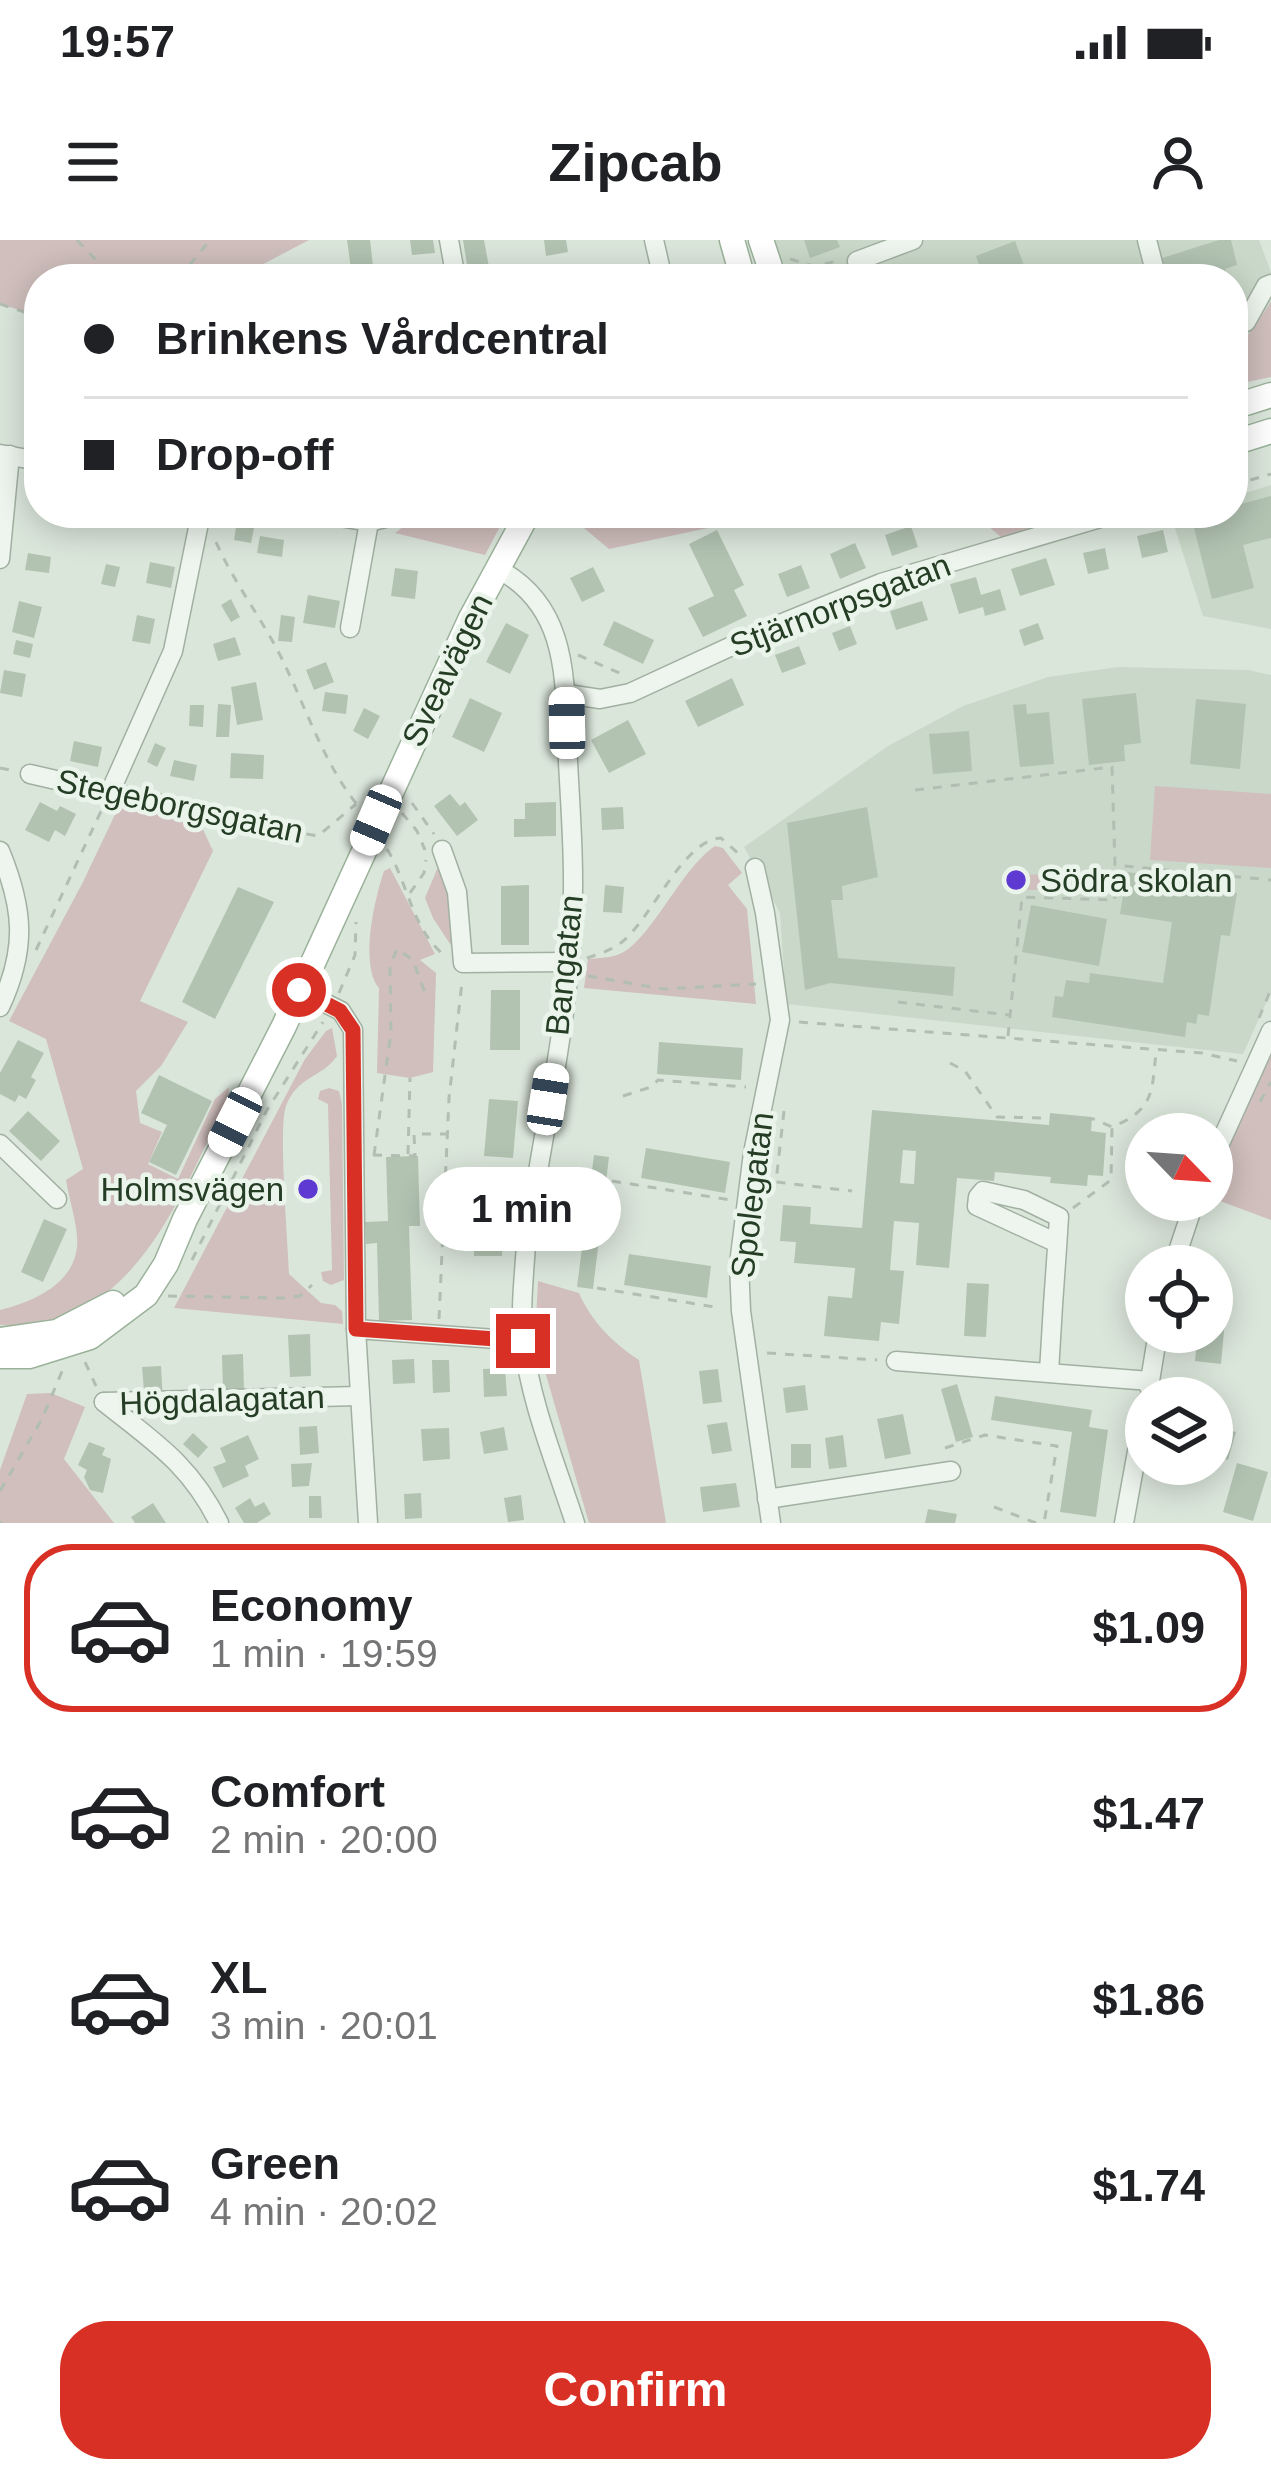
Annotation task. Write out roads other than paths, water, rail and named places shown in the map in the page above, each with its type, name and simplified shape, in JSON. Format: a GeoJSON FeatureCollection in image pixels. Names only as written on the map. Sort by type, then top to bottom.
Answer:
{"type":"FeatureCollection","features":[{"type":"Feature","properties":{"kind":"main road","name":"Sveavägen"},"geometry":{"type":"LineString","coordinates":[[0,1356],[29,1357],[90,1337],[146,1295],[166,1264],[299,990],[387,794],[519,528]]}},
{"type":"Feature","properties":{"kind":"main road","name":"Sveavägen"},"geometry":{"type":"LineString","coordinates":[[0,1340],[57,1332],[113,1303],[184,1219]]}},
{"type":"Feature","properties":{"kind":"street"},"geometry":{"type":"LineString","coordinates":[[858,264],[902,242]]}},
{"type":"Feature","properties":{"kind":"street"},"geometry":{"type":"LineString","coordinates":[[1248,318],[1265,286],[1271,284]]}},
{"type":"Feature","properties":{"kind":"street"},"geometry":{"type":"LineString","coordinates":[[0,559],[5,454]]}},
{"type":"Feature","properties":{"kind":"street"},"geometry":{"type":"LineString","coordinates":[[110,790],[173,651],[203,528]]}},
{"type":"Feature","properties":{"kind":"street"},"geometry":{"type":"LineString","coordinates":[[350,628],[368,528]]}},
{"type":"Feature","properties":{"kind":"street","name":"Stjärnorpsgatan"},"geometry":{"type":"LineString","coordinates":[[567,694],[600,699],[648,685],[881,583],[1066,528]]}},
{"type":"Feature","properties":{"kind":"street","name":"Bangatan"},"geometry":{"type":"LineString","coordinates":[[496,568],[517,578],[534,595],[558,647],[567,694],[573,849],[568,969],[526,1245],[523,1341],[575,1523]]}},
{"type":"Feature","properties":{"kind":"street","name":"Stegeborgsgatan"},"geometry":{"type":"LineString","coordinates":[[30,774],[251,825]]}},
{"type":"Feature","properties":{"kind":"street"},"geometry":{"type":"LineString","coordinates":[[0,850],[21,926],[18,955],[0,1007]]}},
{"type":"Feature","properties":{"kind":"street"},"geometry":{"type":"LineString","coordinates":[[442,850],[457,892],[463,963],[568,969]]}},
{"type":"Feature","properties":{"kind":"street","name":"Spolegatan"},"geometry":{"type":"LineString","coordinates":[[755,868],[780,1020],[745,1202],[739,1264],[741,1312],[771,1523]]}},
{"type":"Feature","properties":{"kind":"street"},"geometry":{"type":"LineString","coordinates":[[299,990],[340,1011],[353,1030],[356,1329],[368,1523]]}},
{"type":"Feature","properties":{"kind":"street"},"geometry":{"type":"LineString","coordinates":[[1233,1115],[1271,1031]]}},
{"type":"Feature","properties":{"kind":"street"},"geometry":{"type":"LineString","coordinates":[[0,1144],[57,1198]]}},
{"type":"Feature","properties":{"kind":"street"},"geometry":{"type":"LineString","coordinates":[[1049,1372],[1059,1217],[997,1192],[983,1191],[978,1196],[977,1206],[988,1214],[1057,1243]]}},
{"type":"Feature","properties":{"kind":"street"},"geometry":{"type":"LineString","coordinates":[[356,1329],[523,1341]]}},
{"type":"Feature","properties":{"kind":"street"},"geometry":{"type":"LineString","coordinates":[[896,1360],[1049,1372],[1125,1388]]}},
{"type":"Feature","properties":{"kind":"street","name":"Högdalagatan"},"geometry":{"type":"LineString","coordinates":[[219,1523],[191,1474],[168,1450],[104,1402],[359,1396]]}},
{"type":"Feature","properties":{"kind":"street"},"geometry":{"type":"LineString","coordinates":[[767,1499],[951,1471]]}},
{"type":"Feature","properties":{"kind":"street"},"geometry":{"type":"LineString","coordinates":[[1124,1523],[1131,1485]]}},
{"type":"Feature","properties":{"kind":"place","name":"Södra skolan"},"geometry":{"type":"Point","coordinates":[1016,880]}},
{"type":"Feature","properties":{"kind":"place","name":"Holmsvägen"},"geometry":{"type":"Point","coordinates":[308,1189]}}]}
